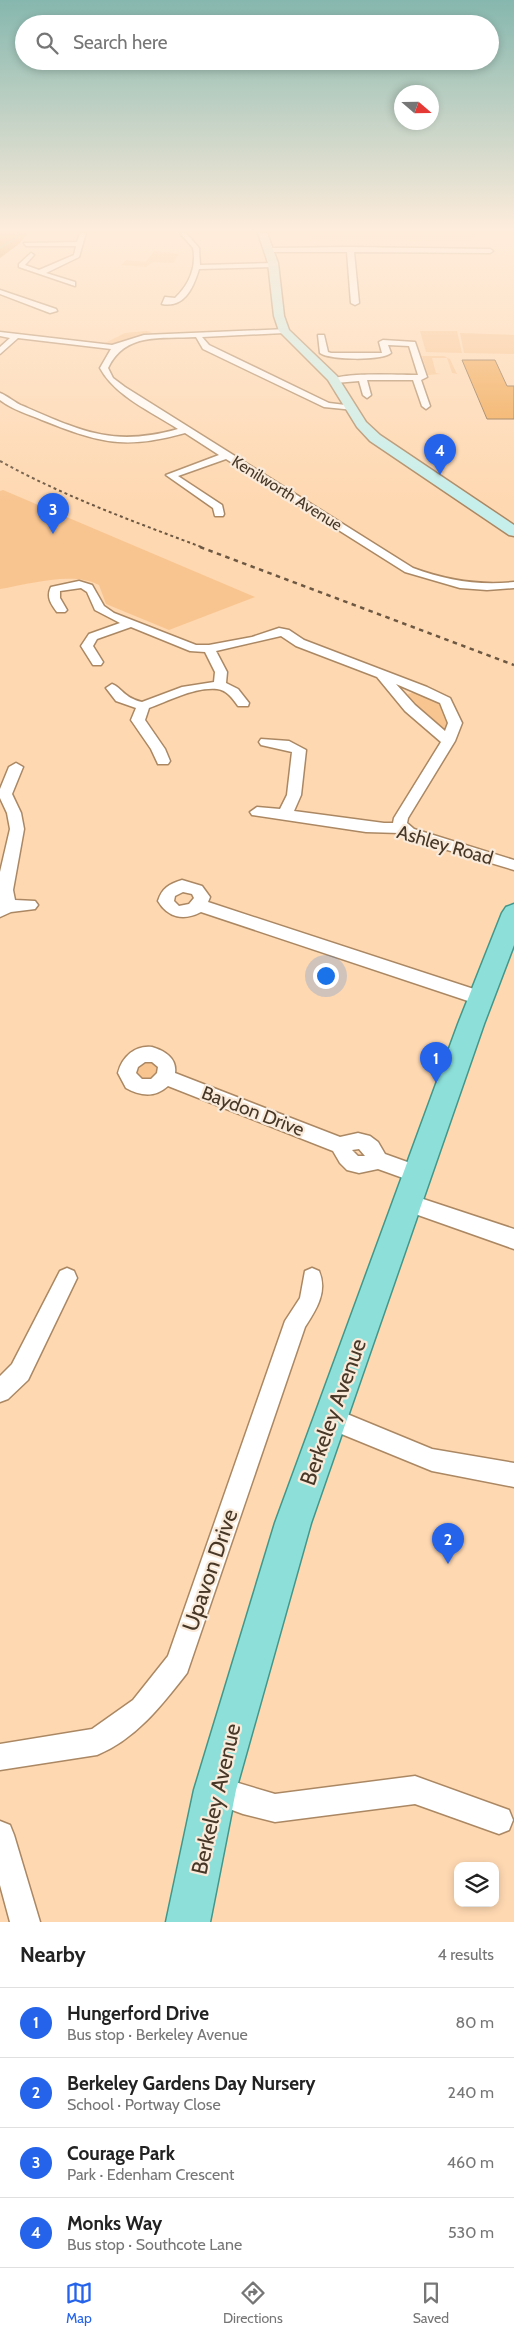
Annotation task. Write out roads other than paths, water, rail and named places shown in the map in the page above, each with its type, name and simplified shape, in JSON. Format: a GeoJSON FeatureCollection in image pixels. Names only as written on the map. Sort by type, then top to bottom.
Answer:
{"type":"FeatureCollection","features":[{"type":"Feature","properties":{"kind":"main road","name":"Berkeley Avenue"},"geometry":{"type":"LineString","coordinates":[[188,1922],[215,1790],[293,1523],[480,998],[514,913]]}},
{"type":"Feature","properties":{"kind":"street"},"geometry":{"type":"LineString","coordinates":[[281,323],[284,330],[335,380],[360,424],[375,438],[514,532]]}},
{"type":"Feature","properties":{"kind":"street"},"geometry":{"type":"LineString","coordinates":[[132,331],[144,330],[154,332],[154,336]]}},
{"type":"Feature","properties":{"kind":"street"},"geometry":{"type":"LineString","coordinates":[[0,334],[99,346],[120,345],[128,340],[154,336],[284,330]]}},
{"type":"Feature","properties":{"kind":"street"},"geometry":{"type":"LineString","coordinates":[[321,337],[324,353],[331,355],[383,355],[387,353],[380,333]]}},
{"type":"Feature","properties":{"kind":"street"},"geometry":{"type":"LineString","coordinates":[[0,352],[16,336]]}},
{"type":"Feature","properties":{"kind":"street"},"geometry":{"type":"LineString","coordinates":[[99,346],[107,338]]}},
{"type":"Feature","properties":{"kind":"street"},"geometry":{"type":"LineString","coordinates":[[199,338],[206,347],[326,405],[351,408]]}},
{"type":"Feature","properties":{"kind":"street"},"geometry":{"type":"LineString","coordinates":[[383,342],[412,344],[426,406]]}},
{"type":"Feature","properties":{"kind":"street","name":"Kenilworth Avenue"},"geometry":{"type":"LineString","coordinates":[[120,345],[110,355],[104,368],[110,379],[122,389],[409,570],[433,580],[458,585],[484,588],[514,586]]}},
{"type":"Feature","properties":{"kind":"street"},"geometry":{"type":"LineString","coordinates":[[335,380],[420,377]]}},
{"type":"Feature","properties":{"kind":"street"},"geometry":{"type":"LineString","coordinates":[[362,378],[367,395]]}},
{"type":"Feature","properties":{"kind":"street"},"geometry":{"type":"LineString","coordinates":[[0,396],[16,406],[89,437],[110,441],[136,442],[187,429]]}},
{"type":"Feature","properties":{"kind":"street"},"geometry":{"type":"LineString","coordinates":[[219,514],[218,507],[171,476],[227,455]]}},
{"type":"Feature","properties":{"kind":"street"},"geometry":{"type":"LineString","coordinates":[[61,610],[54,598],[55,589],[82,584],[90,586],[94,590],[99,608],[194,648],[209,649],[255,640],[279,632],[285,633],[300,643],[381,676],[423,690],[445,701],[455,723],[448,741],[402,818],[400,824],[403,828]]}},
{"type":"Feature","properties":{"kind":"street"},"geometry":{"type":"LineString","coordinates":[[97,662],[87,646],[93,637],[132,623]]}},
{"type":"Feature","properties":{"kind":"street"},"geometry":{"type":"LineString","coordinates":[[209,649],[221,672],[220,685]]}},
{"type":"Feature","properties":{"kind":"street"},"geometry":{"type":"LineString","coordinates":[[381,676],[400,697],[448,741]]}},
{"type":"Feature","properties":{"kind":"street"},"geometry":{"type":"LineString","coordinates":[[112,688],[117,697],[126,702],[143,706],[186,690],[220,685],[234,692],[243,703]]}},
{"type":"Feature","properties":{"kind":"street"},"geometry":{"type":"LineString","coordinates":[[400,697],[408,691],[423,690]]}},
{"type":"Feature","properties":{"kind":"street"},"geometry":{"type":"LineString","coordinates":[[143,706],[138,720],[158,749],[163,762]]}},
{"type":"Feature","properties":{"kind":"street"},"geometry":{"type":"LineString","coordinates":[[266,742],[289,745],[298,750],[294,795],[286,814]]}},
{"type":"Feature","properties":{"kind":"street"},"geometry":{"type":"LineString","coordinates":[[16,767],[5,794],[21,811],[9,861],[4,909],[30,905]]}},
{"type":"Feature","properties":{"kind":"street","name":"Ashley Road"},"geometry":{"type":"LineString","coordinates":[[257,812],[286,814],[339,825],[403,828],[409,833],[514,865]]}},
{"type":"Feature","properties":{"kind":"street"},"geometry":{"type":"LineString","coordinates":[[199,905],[480,998]]}},
{"type":"Feature","properties":{"kind":"street","name":"Baydon Drive"},"geometry":{"type":"LineString","coordinates":[[166,1077],[340,1145],[345,1158],[355,1164],[365,1166],[378,1160],[412,1188],[514,1239]]}},
{"type":"Feature","properties":{"kind":"street"},"geometry":{"type":"LineString","coordinates":[[0,1390],[20,1372],[67,1278]]}},
{"type":"Feature","properties":{"kind":"street","name":"Upavon Drive"},"geometry":{"type":"LineString","coordinates":[[0,1757],[97,1742],[142,1709],[178,1664],[296,1321],[310,1301],[312,1278]]}},
{"type":"Feature","properties":{"kind":"street"},"geometry":{"type":"LineString","coordinates":[[330,1418],[432,1460],[514,1475]]}},
{"type":"Feature","properties":{"kind":"street"},"geometry":{"type":"LineString","coordinates":[[215,1790],[243,1800],[275,1808],[415,1790],[498,1820]]}},
{"type":"Feature","properties":{"kind":"street"},"geometry":{"type":"LineString","coordinates":[[0,1835],[25,1922]]}},
{"type":"Feature","properties":{"kind":"railway"},"geometry":{"type":"LineString","coordinates":[[0,461],[50,486],[126,519],[204,548]]}},
{"type":"Feature","properties":{"kind":"railway"},"geometry":{"type":"LineString","coordinates":[[200,547],[514,665]]}},
{"type":"Feature","properties":{"kind":"place","name":"Monks Way"},"geometry":{"type":"Point","coordinates":[440,475]}},
{"type":"Feature","properties":{"kind":"place","name":"Courage Park"},"geometry":{"type":"Point","coordinates":[53,534]}},
{"type":"Feature","properties":{"kind":"place","name":"Hungerford Drive"},"geometry":{"type":"Point","coordinates":[436,1083]}},
{"type":"Feature","properties":{"kind":"place","name":"Berkeley Gardens Day Nursery"},"geometry":{"type":"Point","coordinates":[448,1564]}}]}
